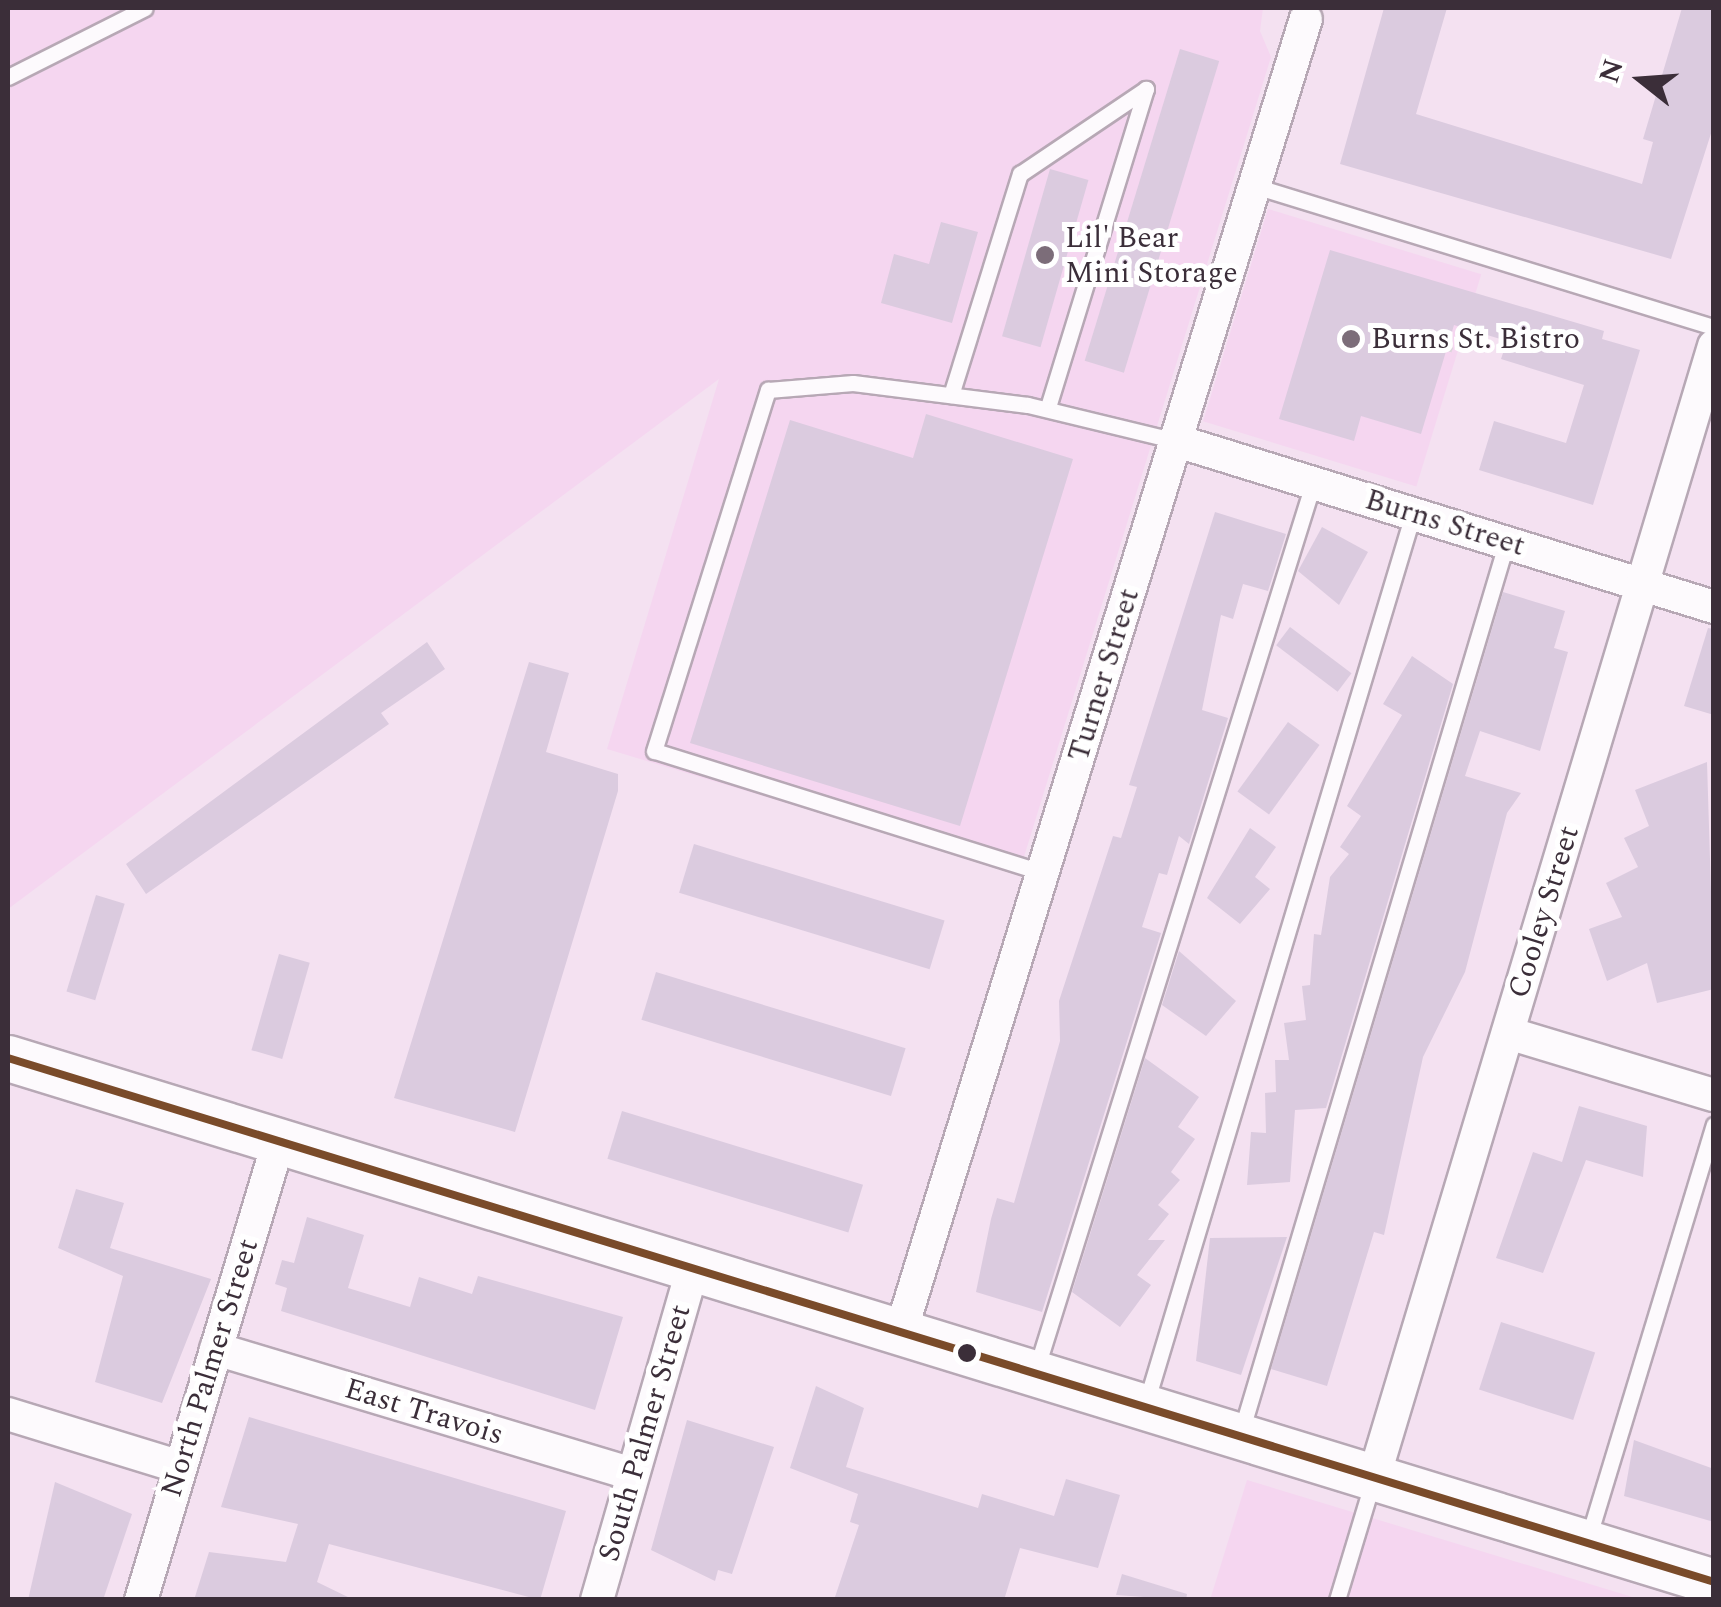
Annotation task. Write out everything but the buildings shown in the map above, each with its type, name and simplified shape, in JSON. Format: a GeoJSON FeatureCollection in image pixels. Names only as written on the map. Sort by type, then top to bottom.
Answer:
{"type":"FeatureCollection","features":[{"type":"Feature","properties":{"kind":"street","name":"Turner Street"},"geometry":{"type":"LineString","coordinates":[[901,1331],[1306,19]]}},
{"type":"Feature","properties":{"kind":"street","name":"Cooley Street"},"geometry":{"type":"LineString","coordinates":[[1374,1477],[1714,346]]}},
{"type":"Feature","properties":{"kind":"street","name":"Burns Street"},"geometry":{"type":"LineString","coordinates":[[1177,441],[1714,607]]}},
{"type":"Feature","properties":{"kind":"street"},"geometry":{"type":"LineString","coordinates":[[1508,1033],[1714,1095]]}},
{"type":"Feature","properties":{"kind":"street"},"geometry":{"type":"LineString","coordinates":[[8,1058],[280,1137],[1714,1582]]}},
{"type":"Feature","properties":{"kind":"street","name":"North Palmer Street"},"geometry":{"type":"LineString","coordinates":[[141,1600],[280,1137]]}},
{"type":"Feature","properties":{"kind":"street","name":"South Palmer Street"},"geometry":{"type":"LineString","coordinates":[[601,1598],[632,1474],[693,1267]]}},
{"type":"Feature","properties":{"kind":"street","name":"East Travois"},"geometry":{"type":"LineString","coordinates":[[216,1349],[632,1474]]}},
{"type":"Feature","properties":{"kind":"street"},"geometry":{"type":"LineString","coordinates":[[8,1414],[180,1467]]}},
{"type":"Feature","properties":{"kind":"lane"},"geometry":{"type":"LineString","coordinates":[[8,77],[145,8]]}},
{"type":"Feature","properties":{"kind":"lane"},"geometry":{"type":"LineString","coordinates":[[951,396],[1020,174],[1146,88],[1048,408]]}},
{"type":"Feature","properties":{"kind":"lane"},"geometry":{"type":"LineString","coordinates":[[1255,186],[1714,327]]}},
{"type":"Feature","properties":{"kind":"lane"},"geometry":{"type":"LineString","coordinates":[[1042,872],[654,750],[768,390],[853,383],[1048,408],[1177,441]]}},
{"type":"Feature","properties":{"kind":"lane"},"geometry":{"type":"LineString","coordinates":[[1035,1374],[1313,484]]}},
{"type":"Feature","properties":{"kind":"lane"},"geometry":{"type":"LineString","coordinates":[[1145,1407],[1413,514]]}},
{"type":"Feature","properties":{"kind":"lane"},"geometry":{"type":"LineString","coordinates":[[1240,1436],[1507,542]]}},
{"type":"Feature","properties":{"kind":"lane"},"geometry":{"type":"LineString","coordinates":[[1587,1543],[1714,1126]]}},
{"type":"Feature","properties":{"kind":"lane"},"geometry":{"type":"LineString","coordinates":[[1337,1600],[1374,1477]]}},
{"type":"Feature","properties":{"kind":"shaded area"},"geometry":{"type":"Polygon","coordinates":[[[8,8],[1263,8],[1260,31],[1271,57],[1019,873],[607,749],[719,379],[8,909],[8,8]]]}},
{"type":"Feature","properties":{"kind":"shaded area"},"geometry":{"type":"Polygon","coordinates":[[[1268,209],[1481,274],[1416,486],[1203,421],[1268,209]]]}},
{"type":"Feature","properties":{"kind":"shaded area"},"geometry":{"type":"Polygon","coordinates":[[[1247,1480],[1639,1599],[1210,1600],[1247,1480]]]}},
{"type":"Feature","properties":{"kind":"transit line"},"geometry":{"type":"LineString","coordinates":[[8,1058],[1714,1582]]}},
{"type":"Feature","properties":{"kind":"place","name":"Lil' Bear Mini Storage"},"geometry":{"type":"Point","coordinates":[1045,255]}},
{"type":"Feature","properties":{"kind":"place","name":"Burns St. Bistro"},"geometry":{"type":"Point","coordinates":[1351,339]}}]}
